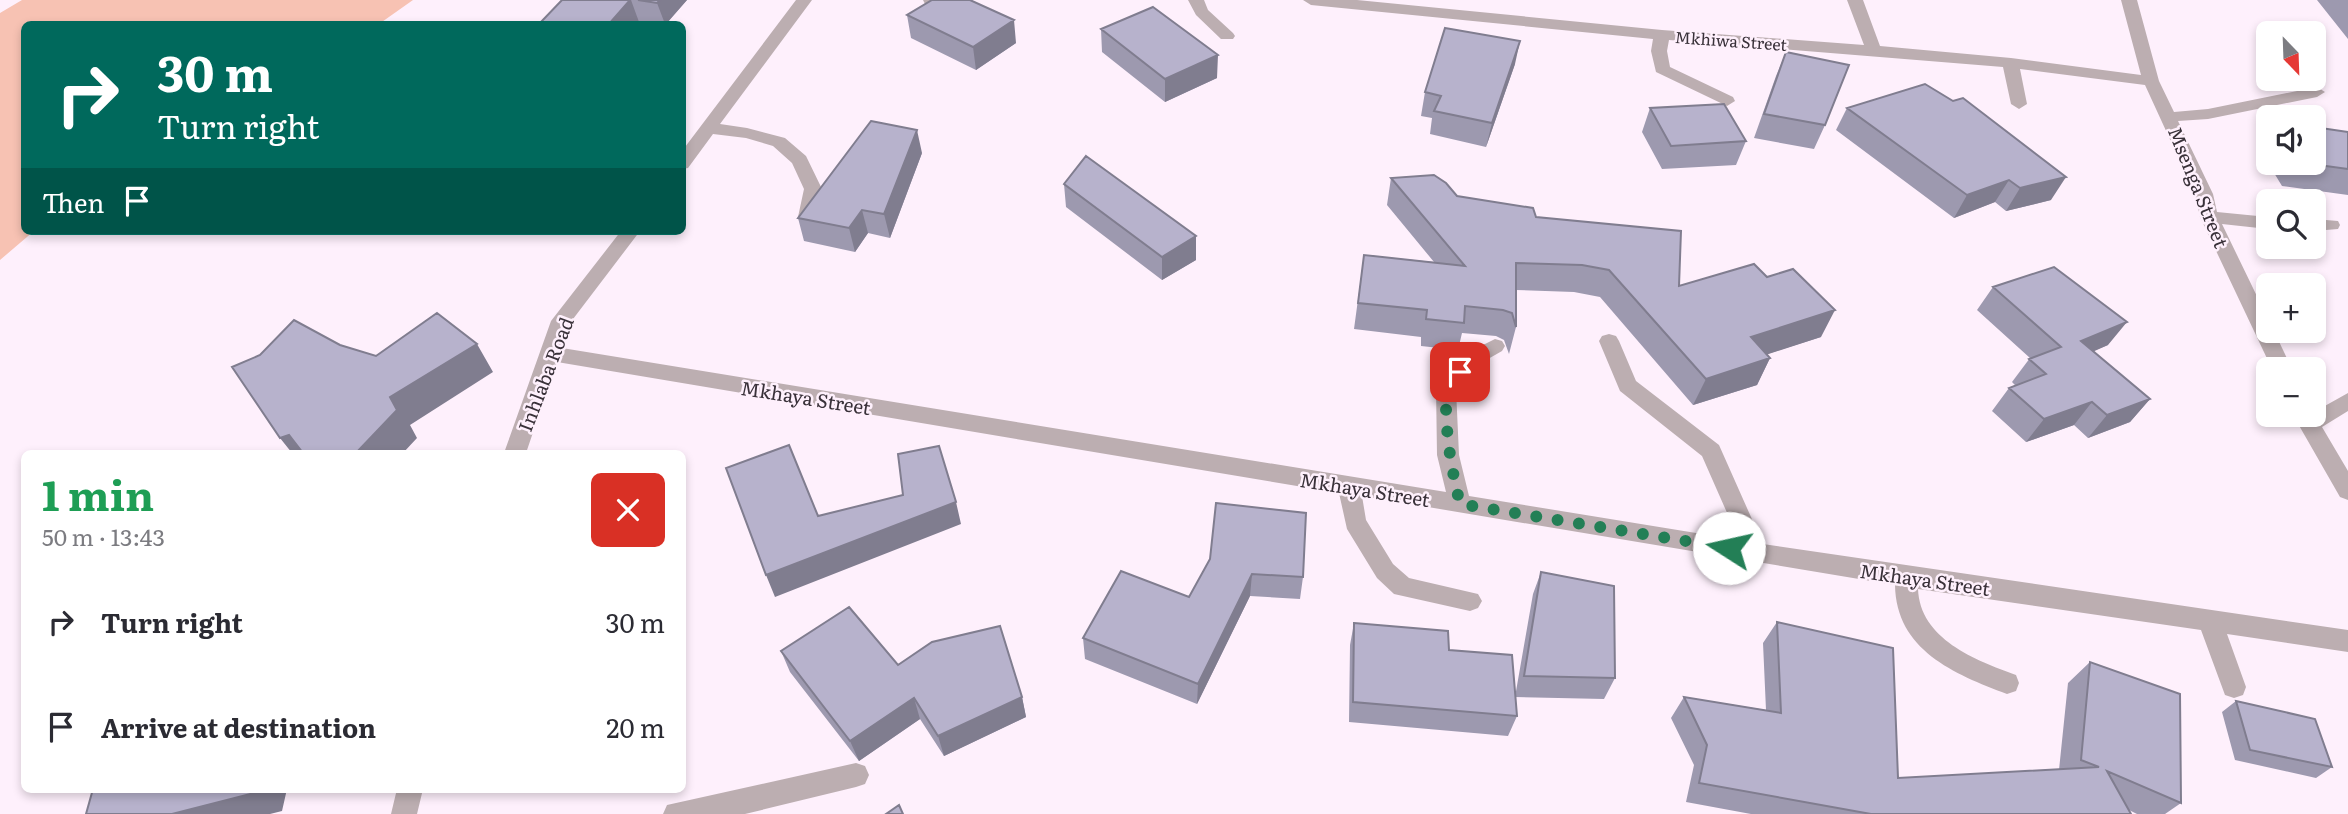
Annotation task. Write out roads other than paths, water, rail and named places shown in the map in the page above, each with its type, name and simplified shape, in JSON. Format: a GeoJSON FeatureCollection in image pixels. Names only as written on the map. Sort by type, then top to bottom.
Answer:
{"type":"FeatureCollection","features":[{"type":"Feature","properties":{"kind":"street"},"geometry":{"type":"LineString","coordinates":[[686,159],[804,0]]}},
{"type":"Feature","properties":{"kind":"street"},"geometry":{"type":"LineString","coordinates":[[1196,0],[1201,12],[1227,36]]}},
{"type":"Feature","properties":{"kind":"street","name":"Mkhiwa Street"},"geometry":{"type":"LineString","coordinates":[[1311,0],[1457,7],[1506,26],[1662,34],[1874,50],[2011,63],[2151,81]]}},
{"type":"Feature","properties":{"kind":"street"},"geometry":{"type":"LineString","coordinates":[[1855,0],[1874,50]]}},
{"type":"Feature","properties":{"kind":"street","name":"Msenga Street"},"geometry":{"type":"LineString","coordinates":[[2129,0],[2151,81],[2204,194],[2209,217],[2276,357]]}},
{"type":"Feature","properties":{"kind":"street"},"geometry":{"type":"LineString","coordinates":[[1662,34],[1659,51],[1662,69],[1727,101]]}},
{"type":"Feature","properties":{"kind":"street"},"geometry":{"type":"LineString","coordinates":[[2011,63],[2019,104]]}},
{"type":"Feature","properties":{"kind":"street"},"geometry":{"type":"LineString","coordinates":[[2170,117],[2208,114],[2317,92]]}},
{"type":"Feature","properties":{"kind":"street"},"geometry":{"type":"LineString","coordinates":[[710,128],[747,133],[779,142],[800,160],[813,190],[807,217]]}},
{"type":"Feature","properties":{"kind":"street"},"geometry":{"type":"LineString","coordinates":[[2209,217],[2256,222]]}},
{"type":"Feature","properties":{"kind":"street","name":"Inhlaba Road"},"geometry":{"type":"LineString","coordinates":[[515,450],[561,321],[628,235]]}},
{"type":"Feature","properties":{"kind":"street"},"geometry":{"type":"LineString","coordinates":[[1609,341],[1628,386],[1711,451],[1756,553]]}},
{"type":"Feature","properties":{"kind":"street"},"geometry":{"type":"LineString","coordinates":[[1460,504],[1448,455],[1446,387],[1475,358],[1495,346]]}},
{"type":"Feature","properties":{"kind":"street","name":"Mkhaya Street"},"geometry":{"type":"LineString","coordinates":[[550,354],[1906,578],[2209,619],[2348,641]]}},
{"type":"Feature","properties":{"kind":"street"},"geometry":{"type":"LineString","coordinates":[[2326,411],[2348,401]]}},
{"type":"Feature","properties":{"kind":"street"},"geometry":{"type":"LineString","coordinates":[[2312,427],[2348,491]]}},
{"type":"Feature","properties":{"kind":"street"},"geometry":{"type":"LineString","coordinates":[[1349,486],[1355,523],[1385,571],[1402,587],[1470,601]]}},
{"type":"Feature","properties":{"kind":"street"},"geometry":{"type":"LineString","coordinates":[[1906,578],[1909,610],[1929,640],[1967,668],[2007,683]]}},
{"type":"Feature","properties":{"kind":"street"},"geometry":{"type":"LineString","coordinates":[[2209,619],[2234,687]]}},
{"type":"Feature","properties":{"kind":"street"},"geometry":{"type":"LineString","coordinates":[[676,814],[730,805],[856,775]]}},
{"type":"Feature","properties":{"kind":"street"},"geometry":{"type":"LineString","coordinates":[[404,814],[409,793]]}}]}
